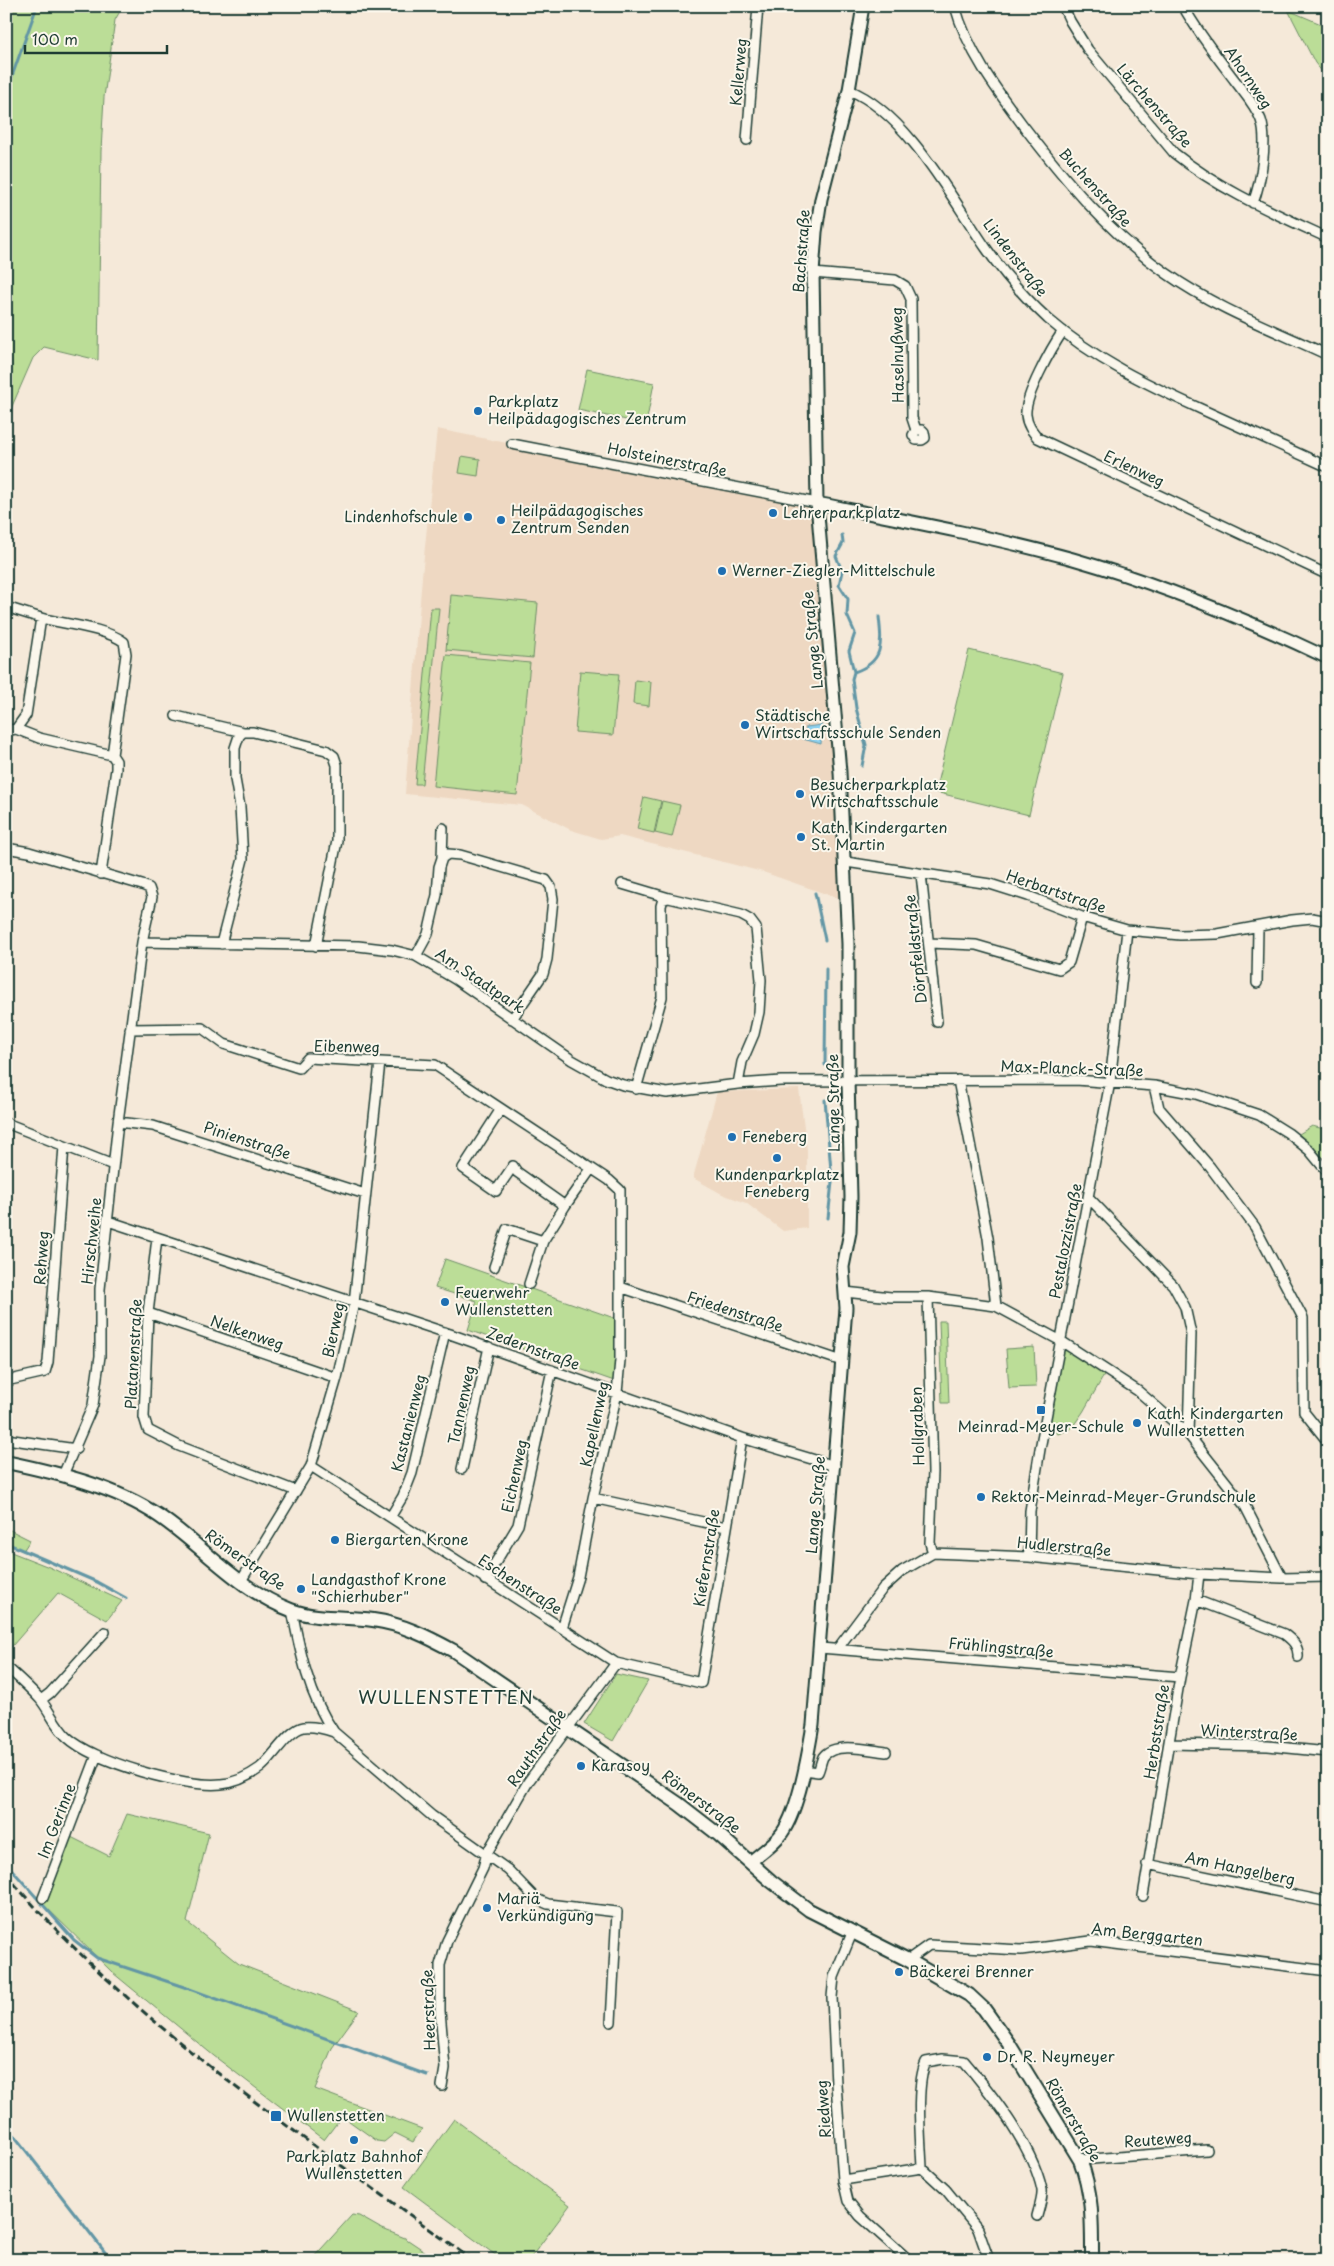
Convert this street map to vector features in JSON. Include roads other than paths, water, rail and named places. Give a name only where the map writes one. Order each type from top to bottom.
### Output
[{"type":"main road","name":"Römerstraße","points":[[6,1462],[63,1475],[138,1504],[160,1517],[241,1581],[271,1601],[292,1610],[324,1618],[372,1620],[396,1624],[419,1632],[454,1651],[690,1812],[771,1881],[809,1910],[908,1960],[969,1995],[984,2009],[1009,2044],[1080,2160],[1087,2177],[1091,2199],[1092,2260]]},
{"type":"street","name":"Kellerweg","points":[[747,140],[758,6]]},
{"type":"street","name":"Bachstraße","points":[[817,504],[813,273],[816,232],[821,199],[849,90],[863,6]]},
{"type":"street","name":"Buchenstraße","points":[[955,6],[959,21],[974,53],[1003,97],[1065,180],[1102,220],[1151,262],[1186,286],[1231,310],[1328,355]]},
{"type":"street","name":"Lärchenstraße","points":[[1063,6],[1070,22],[1088,50],[1174,154],[1208,178],[1253,203],[1328,238]]},
{"type":"street","name":"Ahornweg","points":[[1183,6],[1261,119],[1262,155],[1260,175],[1253,203]]},
{"type":"street","name":"Lindenstraße","points":[[849,90],[873,104],[922,153],[986,248],[1015,286],[1063,331],[1104,361],[1147,384],[1328,467]]},
{"type":"street","name":"Haselnußweg","points":[[813,273],[894,280],[905,286],[911,299],[912,418],[916,430]]},
{"type":"street","name":"Erlenweg","points":[[1063,331],[1055,343],[1026,406],[1028,424],[1038,438],[1328,575]]},
{"type":"street","name":"Holsteinerstraße","points":[[512,444],[817,504]]},
{"type":"street","points":[[817,504],[926,524],[1074,560],[1134,579],[1251,622],[1328,658]]},
{"type":"street","name":"Lange Straße","points":[[750,1862],[772,1845],[786,1827],[804,1770],[814,1715],[846,1308],[843,1267],[850,1232],[846,862],[836,717],[824,604],[817,504]]},
{"type":"street","points":[[6,607],[106,634],[124,642],[126,654],[112,755],[116,761],[116,769],[101,874]]},
{"type":"street","points":[[16,729],[26,715],[41,618]]},
{"type":"street","points":[[176,716],[326,750],[334,756],[336,765],[337,841],[316,946]]},
{"type":"street","points":[[6,734],[10,730],[16,729],[39,738],[112,755]]},
{"type":"street","points":[[220,944],[243,859],[240,807],[235,779],[235,748],[238,736],[243,732]]},
{"type":"street","points":[[416,956],[428,934],[433,917],[442,858],[443,828]]},
{"type":"street","points":[[6,848],[29,852],[101,874],[142,884],[152,891],[148,923],[142,942]]},
{"type":"street","points":[[442,858],[448,854],[460,855],[535,876],[546,880],[551,887],[553,898],[547,959],[542,974],[512,1019]]},
{"type":"street","name":"Herbartstraße","points":[[846,862],[990,884],[1028,896],[1082,917],[1127,930],[1187,935],[1217,934],[1258,928],[1292,920],[1312,918],[1328,921]]},
{"type":"street","name":"Dörpfeldstraße","points":[[921,874],[937,1022]]},
{"type":"street","points":[[622,884],[669,898],[741,915],[750,920],[756,928],[761,980],[759,1012],[754,1034],[742,1062],[738,1084]]},
{"type":"street","points":[[636,1089],[662,997],[660,906],[663,899],[669,898]]},
{"type":"street","points":[[929,943],[976,945],[1059,969],[1069,962],[1082,917]]},
{"type":"street","points":[[1257,983],[1258,928]]},
{"type":"street","name":"Pestalozzistraße","points":[[1029,1557],[1030,1511],[1037,1468],[1110,1082],[1127,930]]},
{"type":"street","name":"Am Stadtpark","points":[[142,942],[358,946],[392,950],[416,956],[455,979],[572,1060],[606,1079],[636,1089],[667,1093],[738,1084],[848,1080]]},
{"type":"street","name":"Hirschweihe","points":[[63,1475],[94,1405],[100,1356],[100,1289],[118,1122],[142,942]]},
{"type":"street","name":"Eibenweg","points":[[130,1029],[202,1028],[224,1044],[299,1068],[308,1058],[435,1065],[609,1180],[620,1190]]},
{"type":"street","name":"Bierweg","points":[[241,1581],[311,1466],[338,1378],[354,1303],[380,1062]]},
{"type":"street","name":"Max-Planck-Straße","points":[[848,1080],[1110,1082],[1154,1086],[1196,1094],[1259,1115],[1288,1133],[1309,1150],[1328,1173]]},
{"type":"street","points":[[958,1080],[988,1238],[996,1306]]},
{"type":"street","points":[[1154,1086],[1159,1108],[1210,1167],[1255,1227],[1303,1318],[1304,1412],[1328,1442]]},
{"type":"street","points":[[501,1109],[463,1168],[496,1191],[513,1166],[517,1172],[565,1206]]},
{"type":"street","name":"Pinienstraße","points":[[118,1122],[154,1126],[365,1194]]},
{"type":"street","points":[[6,1123],[113,1165]]},
{"type":"street","name":"Rehweg","points":[[6,1380],[45,1372],[49,1353],[64,1146]]},
{"type":"street","points":[[529,1284],[543,1241],[591,1169]]},
{"type":"street","name":"Kapellenweg","points":[[562,1628],[578,1577],[593,1498],[617,1393],[620,1190]]},
{"type":"street","points":[[1089,1198],[1173,1285],[1185,1307],[1191,1334],[1188,1434]]},
{"type":"street","name":"Zedernstraße","points":[[108,1222],[445,1332],[742,1438],[835,1466]]},
{"type":"street","points":[[494,1268],[507,1229],[543,1241]]},
{"type":"street","name":"Platanenstraße","points":[[157,1238],[148,1313],[144,1417],[148,1430],[179,1446],[296,1491]]},
{"type":"street","name":"Friedenstraße","points":[[620,1287],[842,1361]]},
{"type":"street","points":[[845,1292],[891,1297],[928,1297],[996,1306],[1061,1341],[1138,1391],[1188,1434],[1245,1506],[1282,1578]]},
{"type":"street","name":"Hollgraben","points":[[928,1297],[933,1472],[930,1543],[933,1553]]},
{"type":"street","name":"Nelkenweg","points":[[148,1313],[338,1378]]},
{"type":"street","name":"Kastanienweg","points":[[391,1516],[404,1496],[412,1473],[445,1332]]},
{"type":"street","name":"Tannenweg","points":[[462,1469],[489,1347]]},
{"type":"street","name":"Eichenweg","points":[[485,1580],[518,1525],[552,1370]]},
{"type":"street","name":"Kiefernstraße","points":[[701,1683],[742,1438]]},
{"type":"street","points":[[6,1440],[76,1449]]},
{"type":"street","name":"Eschenstraße","points":[[311,1466],[616,1663],[701,1683]]},
{"type":"street","points":[[593,1498],[726,1527]]},
{"type":"street","points":[[838,1648],[883,1588],[902,1571],[933,1553]]},
{"type":"street","name":"Hudlerstraße","points":[[933,1553],[1029,1557],[1199,1574],[1282,1578],[1328,1577]]},
{"type":"street","name":"Herbststraße","points":[[1143,1896],[1147,1864],[1180,1677],[1196,1600],[1199,1574]]},
{"type":"street","points":[[1196,1600],[1284,1634],[1293,1641],[1298,1657]]},
{"type":"street","points":[[292,1610],[298,1643],[314,1696],[322,1715],[334,1732],[432,1816],[508,1870],[536,1899],[548,1904],[617,1912],[611,2022]]},
{"type":"street","points":[[40,1700],[50,1692],[105,1632]]},
{"type":"street","name":"Frühlingstraße","points":[[820,1648],[1180,1677]]},
{"type":"street","name":"Rauthstraße","points":[[487,1854],[528,1782],[616,1663]]},
{"type":"street","points":[[10,1670],[40,1700],[66,1736],[97,1755],[142,1772],[171,1780],[219,1785],[242,1778],[260,1768],[290,1736],[302,1727],[334,1732]]},
{"type":"street","name":"Winterstraße","points":[[1169,1744],[1268,1746],[1328,1752]]},
{"type":"street","points":[[804,1770],[818,1772],[823,1757],[833,1749],[855,1748],[886,1752]]},
{"type":"street","name":"Im Gerinne","points":[[42,1898],[97,1755]]},
{"type":"street","name":"Heerstraße","points":[[442,2086],[445,2068],[440,2011],[440,1965],[448,1942],[484,1868],[487,1854]]},
{"type":"street","name":"Am Hangelberg","points":[[1147,1864],[1328,1902]]},
{"type":"street","name":"Riedweg","points":[[852,1933],[834,1977],[832,1997],[843,2180],[848,2201],[860,2216],[909,2260]]},
{"type":"street","name":"Am Berggarten","points":[[908,1960],[929,1945],[1022,1950],[1091,1941],[1328,1970]]},
{"type":"street","points":[[989,2260],[978,2229],[946,2190],[922,2168],[920,2109],[922,2070],[926,2062],[943,2059],[964,2061],[992,2094],[1027,2150],[1042,2191],[1037,2216]]},
{"type":"street","name":"Reuteweg","points":[[1080,2160],[1207,2150]]},
{"type":"street","points":[[843,2180],[922,2168]]},
{"type":"water","points":[[822,725],[821,744],[803,739],[806,727]]},
{"type":"waterway","points":[[6,93],[37,6]]},
{"type":"waterway","points":[[842,535],[843,543],[836,556],[842,571],[839,585],[848,599],[847,615],[855,633],[849,651],[854,672]]},
{"type":"waterway","points":[[862,766],[866,745],[856,708],[852,679],[854,672],[871,663],[879,651],[881,636],[879,617]]},
{"type":"waterway","points":[[815,893],[825,940]]},
{"type":"waterway","points":[[825,1065],[826,969]]},
{"type":"waterway","points":[[825,1100],[832,1182],[828,1218]]},
{"type":"waterway","points":[[6,1543],[97,1582],[126,1598]]},
{"type":"waterway","points":[[6,1863],[74,1940],[97,1958],[184,1987],[427,2075]]},
{"type":"waterway","points":[[6,2125],[111,2260]]},
{"type":"railway","points":[[6,1874],[57,1930],[111,1983],[168,2033],[288,2126],[472,2260]]},
{"type":"place","name":"Parkplatz Heilpädagogisches Zentrum","points":[[478,411]]},
{"type":"place","name":"Lehrerparkplatz","points":[[773,513]]},
{"type":"place","name":"Lindenhofschule","points":[[468,517]]},
{"type":"place","name":"Heilpädagogisches Zentrum Senden","points":[[501,520]]},
{"type":"place","name":"Werner-Ziegler-Mittelschule","points":[[722,571]]},
{"type":"place","name":"Städtische Wirtschaftsschule Senden","points":[[745,725]]},
{"type":"place","name":"Besucherparkplatz Wirtschaftsschule","points":[[800,794]]},
{"type":"place","name":"Kath. Kindergarten St. Martin","points":[[801,837]]},
{"type":"place","name":"Feneberg","points":[[732,1137]]},
{"type":"place","name":"Kundenparkplatz Feneberg","points":[[777,1158]]},
{"type":"place","name":"Feuerwehr Wullenstetten","points":[[445,1302]]},
{"type":"place","name":"Meinrad-Meyer-Schule","points":[[1041,1410]]},
{"type":"place","name":"Kath. Kindergarten Wullenstetten","points":[[1137,1423]]},
{"type":"place","name":"Rektor-Meinrad-Meyer-Grundschule","points":[[981,1497]]},
{"type":"place","name":"Biergarten Krone","points":[[335,1540]]},
{"type":"place","name":"Landgasthof Krone \"Schierhuber\"","points":[[301,1589]]},
{"type":"place","name":"Karasoy","points":[[581,1766]]},
{"type":"place","name":"Mariä Verkündigung","points":[[487,1908]]},
{"type":"place","name":"Bäckerei Brenner","points":[[899,1972]]},
{"type":"place","name":"Dr. R. Neymeyer","points":[[987,2057]]},
{"type":"place","name":"Wullenstetten","points":[[276,2116]]},
{"type":"place","name":"Parkplatz Bahnhof Wullenstetten","points":[[354,2140]]},
{"type":"district","name":"WULLENSTETTEN","points":[[446,1698]]}]
